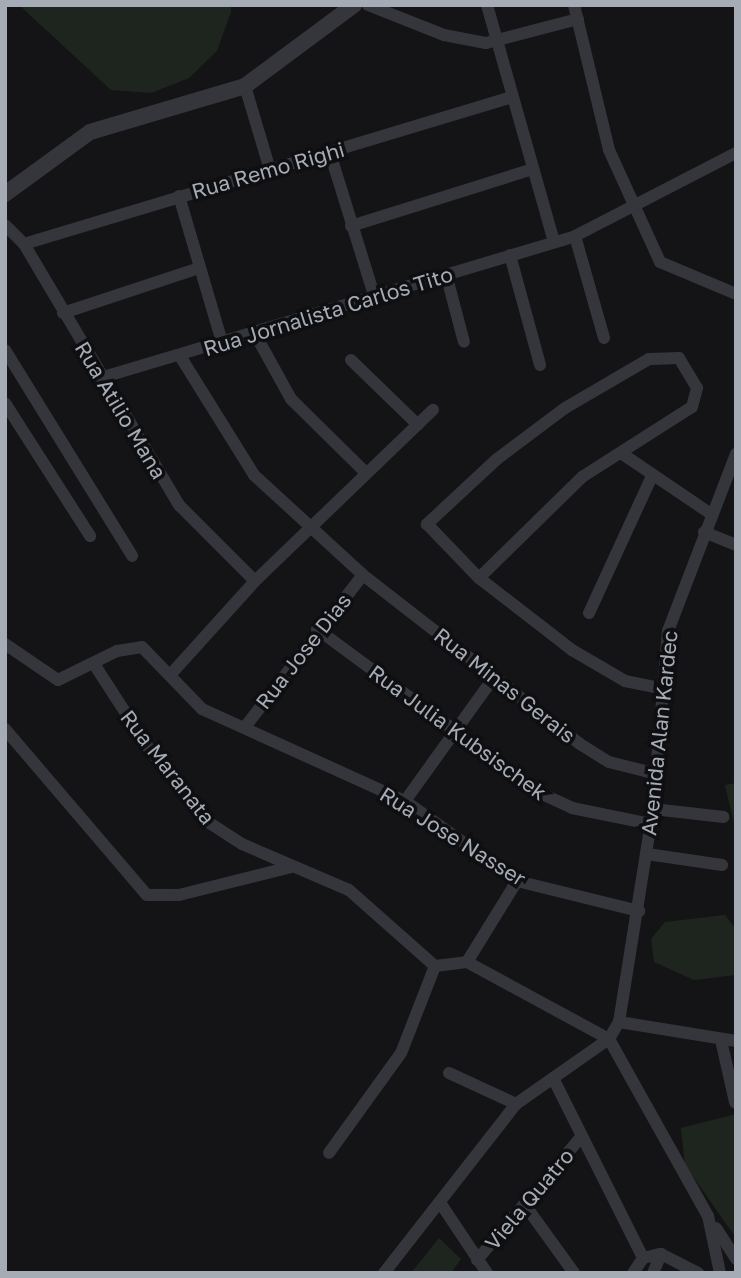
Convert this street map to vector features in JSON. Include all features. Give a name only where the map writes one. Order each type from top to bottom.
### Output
[{"type":"street","points":[[5,194],[90,132],[245,86],[354,5]]},
{"type":"street","points":[[368,5],[444,35],[498,43],[578,19]]},
{"type":"street","points":[[487,5],[554,241]]},
{"type":"street","points":[[574,5],[609,150],[632,205],[663,265],[736,294]]},
{"type":"street","points":[[245,86],[270,170]]},
{"type":"street","name":"Rua Remo Righi","points":[[24,244],[512,97]]},
{"type":"street","points":[[330,153],[374,295]]},
{"type":"street","name":"Rua Jornalista Carlos Tito","points":[[100,378],[575,236],[736,153]]},
{"type":"street","points":[[351,226],[533,169]]},
{"type":"street","points":[[179,196],[222,342]]},
{"type":"street","name":"Rua Atilio Mana","points":[[5,225],[24,244],[100,378],[179,505],[255,581]]},
{"type":"street","points":[[575,236],[604,338]]},
{"type":"street","points":[[510,255],[540,365]]},
{"type":"street","points":[[63,313],[199,268]]},
{"type":"street","points":[[446,274],[464,342]]},
{"type":"street","points":[[254,332],[291,399],[365,472]]},
{"type":"street","points":[[5,350],[132,556]]},
{"type":"street","name":"Rua Minas Gerais","points":[[180,356],[254,475],[363,575],[494,677],[609,761],[657,774]]},
{"type":"street","points":[[479,578],[582,477],[692,407],[697,388],[679,358],[649,359],[539,425],[434,512],[426,524],[437,540],[479,578],[611,674],[665,689]]},
{"type":"street","points":[[351,360],[418,425]]},
{"type":"street","points":[[5,403],[90,536]]},
{"type":"street","points":[[171,674],[255,581],[365,472],[433,410]]},
{"type":"street","points":[[621,453],[651,478],[711,514]]},
{"type":"street","name":"Avenida Alan Kardec","points":[[609,1039],[618,1022],[639,911],[657,774],[672,614],[711,514],[731,477],[736,454]]},
{"type":"street","points":[[589,613],[651,478]]},
{"type":"street","points":[[704,532],[736,545]]},
{"type":"street","name":"Rua Jose Dias","points":[[245,727],[317,629],[363,575]]},
{"type":"street","name":"Rua Julia Kubsischek","points":[[317,629],[452,731],[554,801],[650,824]]},
{"type":"street","points":[[5,644],[58,680],[94,664]]},
{"type":"street","name":"Rua Jose Nasser","points":[[94,664],[136,645],[171,674],[202,709],[405,801],[517,881],[639,911]]},
{"type":"street","name":"Rua Maranata","points":[[94,664],[147,747],[208,821],[291,867],[349,890],[399,939],[435,967]]},
{"type":"street","points":[[405,801],[452,731],[494,677]]},
{"type":"street","points":[[5,729],[148,895],[179,895],[291,867]]},
{"type":"street","points":[[653,809],[724,817]]},
{"type":"street","points":[[647,854],[722,864]]},
{"type":"street","points":[[329,1153],[401,1053],[435,967],[451,969],[467,962],[517,881]]},
{"type":"street","points":[[467,962],[609,1039],[708,1216],[736,1259]]},
{"type":"street","points":[[618,1022],[736,1041]]},
{"type":"street","points":[[384,1273],[441,1204],[516,1104],[609,1039]]},
{"type":"street","points":[[721,1040],[735,1102]]},
{"type":"street","points":[[449,1073],[516,1104]]},
{"type":"street","points":[[552,1078],[643,1258]]},
{"type":"street","name":"Viela Quatro","points":[[477,1260],[580,1138]]},
{"type":"street","points":[[441,1204],[487,1273]]},
{"type":"street","points":[[525,1205],[574,1273]]},
{"type":"street","points":[[708,1216],[720,1273]]},
{"type":"street","points":[[653,1273],[661,1254]]},
{"type":"street","points":[[633,1273],[643,1258],[661,1254],[698,1273]]},
{"type":"shaded area","points":[[19,5],[231,5],[231,12],[217,51],[189,78],[151,93],[111,90]]},
{"type":"shaded area","points":[[736,783],[736,832],[725,785]]},
{"type":"shaded area","points":[[725,915],[736,929],[736,975],[694,980],[654,962],[651,939],[665,922]]},
{"type":"shaded area","points":[[736,1114],[736,1238],[685,1165],[681,1128]]},
{"type":"shaded area","points":[[439,1238],[461,1259],[451,1273],[411,1273]]}]
